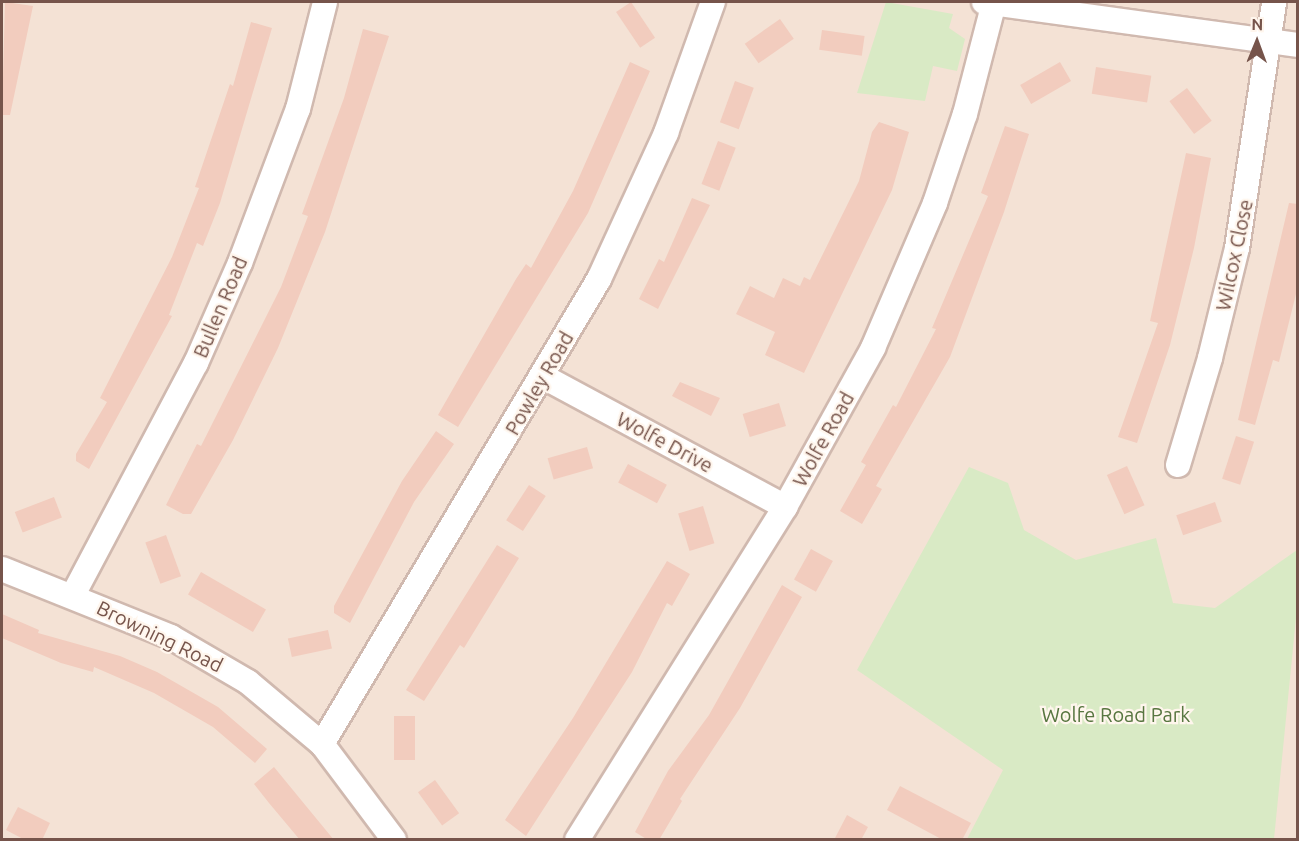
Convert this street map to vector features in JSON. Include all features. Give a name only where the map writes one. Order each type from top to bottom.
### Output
[{"type":"street","name":"Bullen Road","points":[[73,595],[196,363],[240,263],[298,109],[325,2]]},
{"type":"street","name":"Powley Road","points":[[322,744],[544,377],[639,197],[713,2]]},
{"type":"street","points":[[989,2],[1298,45]]},
{"type":"street","name":"Wolfe Road","points":[[577,840],[785,507],[868,358],[904,280],[965,114],[989,2]]},
{"type":"street","name":"Wilcox Close","points":[[1178,465],[1210,358],[1237,248],[1274,2]]},
{"type":"street","name":"Wolfe Drive","points":[[544,377],[785,507]]},
{"type":"street","name":"Browning Road","points":[[2,569],[73,595],[212,658],[322,744],[394,840]]},
{"type":"shaded area","points":[[2,2],[1297,2],[1297,839],[2,839]]},
{"type":"green space","points":[[886,2],[953,14],[949,28],[965,39],[957,71],[933,66],[925,101],[857,93]]},
{"type":"green space","name":"Wolfe Road Park","points":[[969,467],[1008,483],[1024,530],[1076,560],[1156,538],[1173,603],[1215,608],[1297,550],[1297,608],[1274,839],[967,839],[1003,770],[857,670]]},
{"type":"building","points":[[5,2],[33,6],[10,115],[2,115]]},
{"type":"building","points":[[631,2],[655,38],[640,48],[616,12]]},
{"type":"building","points":[[780,19],[794,39],[759,63],[745,44]]},
{"type":"building","points":[[251,22],[272,28],[220,203],[203,246],[197,243],[169,315],[172,316],[89,469],[76,461],[76,454],[107,402],[100,398],[172,257],[199,188],[195,187],[230,84],[233,86]]},
{"type":"building","points":[[363,29],[389,36],[325,232],[278,348],[233,440],[191,514],[183,514],[166,505],[197,444],[201,446],[281,287],[308,216],[302,214],[344,98]]},
{"type":"building","points":[[822,30],[865,36],[862,56],[819,50]]},
{"type":"building","points":[[630,62],[650,71],[588,213],[458,427],[438,415],[516,279],[526,264],[531,268],[573,191]]},
{"type":"building","points":[[1060,62],[1071,81],[1031,104],[1020,85]]},
{"type":"building","points":[[1096,67],[1151,76],[1147,102],[1092,94]]},
{"type":"building","points":[[735,81],[754,88],[739,129],[720,122]]},
{"type":"building","points":[[1187,88],[1212,121],[1194,134],[1169,101]]},
{"type":"building","points":[[879,122],[909,132],[892,190],[804,373],[765,355],[775,332],[736,314],[750,286],[774,298],[783,278],[800,286],[804,277],[810,280],[859,181],[872,132]]},
{"type":"building","points":[[1005,126],[1029,134],[1004,212],[950,357],[876,486],[882,489],[862,524],[840,511],[866,465],[861,462],[893,405],[896,407],[936,329],[932,328],[988,196],[981,193]]},
{"type":"building","points":[[718,141],[736,148],[719,191],[702,184]]},
{"type":"building","points":[[1186,153],[1211,158],[1194,248],[1170,345],[1137,443],[1118,437],[1158,323],[1150,321]]},
{"type":"building","points":[[692,198],[710,205],[658,309],[639,299],[659,259],[664,262]]},
{"type":"building","points":[[1289,203],[1298,204],[1298,286],[1279,362],[1273,360],[1255,425],[1238,420]]},
{"type":"building","points":[[680,382],[720,398],[711,416],[672,396]]},
{"type":"building","points":[[779,403],[786,426],[750,437],[743,414]]},
{"type":"building","points":[[436,431],[454,444],[414,502],[350,623],[334,613],[334,606],[402,481]]},
{"type":"building","points":[[1236,436],[1254,442],[1240,485],[1222,479]]},
{"type":"building","points":[[587,447],[593,468],[554,479],[548,458]]},
{"type":"building","points":[[628,464],[667,485],[657,503],[618,483]]},
{"type":"building","points":[[1127,466],[1144,505],[1124,514],[1107,475]]},
{"type":"building","points":[[529,485],[546,496],[523,531],[506,520]]},
{"type":"building","points":[[54,497],[62,518],[23,533],[15,512]]},
{"type":"building","points":[[1215,502],[1222,522],[1183,535],[1176,515]]},
{"type":"building","points":[[703,506],[714,543],[690,551],[678,514]]},
{"type":"building","points":[[166,535],[181,576],[160,584],[145,543]]},
{"type":"building","points":[[497,545],[519,558],[464,648],[460,645],[424,701],[406,690]]},
{"type":"building","points":[[811,549],[833,561],[816,592],[794,580]]},
{"type":"building","points":[[667,561],[690,574],[672,606],[667,603],[632,672],[526,836],[505,820],[573,718]]},
{"type":"building","points":[[201,572],[266,610],[253,632],[188,595]]},
{"type":"building","points":[[782,585],[802,597],[740,708],[680,799],[682,801],[659,840],[648,840],[635,832],[668,771],[709,715]]},
{"type":"building","points":[[2,614],[39,630],[38,633],[120,656],[157,672],[218,707],[267,749],[255,763],[213,727],[154,693],[94,667],[93,672],[61,663],[2,638]]},
{"type":"building","points":[[328,630],[332,649],[292,657],[288,639]]},
{"type":"building","points":[[394,716],[415,716],[415,760],[394,760]]},
{"type":"building","points":[[274,767],[334,840],[300,840],[269,803],[254,784]]},
{"type":"building","points":[[435,780],[459,813],[442,826],[418,792]]},
{"type":"building","points":[[900,786],[971,823],[962,840],[943,840],[887,810]]},
{"type":"building","points":[[18,807],[50,823],[42,840],[25,840],[6,830]]},
{"type":"building","points":[[847,815],[868,827],[861,840],[834,840]]}]
